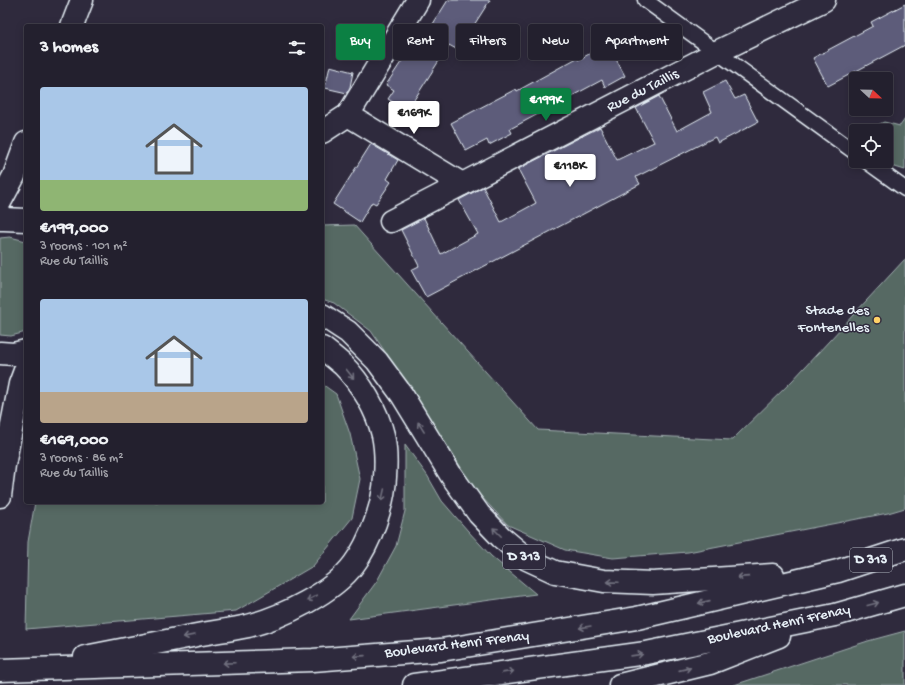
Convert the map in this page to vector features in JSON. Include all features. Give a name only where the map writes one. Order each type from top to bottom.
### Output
[{"type":"main road","points":[[73,24],[82,0]]},
{"type":"main road","points":[[324,131],[348,115],[418,0]]},
{"type":"main road","name":"Rue du Taillis","points":[[391,221],[717,52],[824,0]]},
{"type":"main road","points":[[348,115],[462,184]]},
{"type":"main road","points":[[0,202],[14,176],[24,148]]},
{"type":"main road","points":[[0,220],[24,220]]},
{"type":"main road","name":"D 313","points":[[324,316],[348,332],[377,361],[402,395],[450,475],[479,514],[501,537],[527,558],[555,572],[611,582],[653,583],[838,571]]},
{"type":"main road","name":"D 313","points":[[10,670],[248,626],[282,613],[315,597],[336,582],[354,564],[367,542],[377,517],[384,491],[386,464],[383,436],[374,412],[362,388],[344,366],[324,350]]},
{"type":"main road","points":[[0,353],[14,354],[24,352]]},
{"type":"main road","points":[[0,496],[4,465],[20,384],[24,373]]},
{"type":"main road","name":"Boulevard Henri Frenay","points":[[10,670],[313,660],[441,650],[637,618],[838,571],[905,550]]},
{"type":"main road","name":"Boulevard Henri Frenay","points":[[414,685],[646,653],[835,615],[905,596]]},
{"type":"main road","points":[[620,685],[710,664],[835,615]]},
{"type":"lane","points":[[645,0],[849,149]]},
{"type":"lane","points":[[876,168],[905,189]]},
{"type":"green space","points":[[905,119],[905,170],[893,167],[893,124],[900,126]]},
{"type":"green space","points":[[884,122],[892,124],[880,124]]},
{"type":"green space","points":[[354,225],[538,430],[732,440],[792,381],[905,259],[905,508],[888,513],[688,552],[613,558],[565,550],[508,525],[476,491],[421,405],[371,331],[334,303],[324,300],[324,226]]},
{"type":"green space","points":[[10,237],[24,240],[24,333],[11,336],[0,335],[0,238]]},
{"type":"green space","points":[[324,385],[336,394],[350,434],[360,479],[352,518],[313,566],[236,611],[26,629],[28,542],[35,504],[324,504]]},
{"type":"green space","points":[[405,445],[427,475],[442,501],[468,531],[491,556],[536,594],[349,619],[377,581],[396,546],[405,511]]},
{"type":"green space","points":[[905,631],[905,685],[734,685],[868,641]]},
{"type":"building","points":[[448,0],[490,0],[475,24],[456,24],[456,49],[449,45],[448,47],[448,24],[433,24]]},
{"type":"building","points":[[905,4],[905,45],[854,72],[849,72],[849,75],[828,86],[813,58],[873,26],[871,22]]},
{"type":"building","points":[[591,53],[591,60],[616,60],[625,76],[605,87],[602,80],[510,129],[512,133],[489,145],[487,140],[466,151],[451,123],[516,89],[517,91],[573,60],[583,60],[583,57]]},
{"type":"building","points":[[402,60],[439,60],[407,111],[388,99],[394,90],[386,85]]},
{"type":"building","points":[[330,66],[353,72],[350,87],[347,93],[325,88]]},
{"type":"building","points":[[725,81],[735,99],[744,95],[758,122],[718,143],[715,137],[636,177],[640,184],[426,297],[411,270],[419,266],[401,230],[424,218],[441,254],[478,234],[459,200],[483,187],[501,222],[536,203],[518,169],[600,127],[617,160],[654,142],[636,108],[659,96],[677,131],[712,112],[703,92]]},
{"type":"building","points":[[371,144],[398,160],[387,179],[391,182],[376,204],[372,202],[360,222],[333,204]]},
{"type":"place","name":"Stade des Fontenelles","points":[[877,320]]}]
